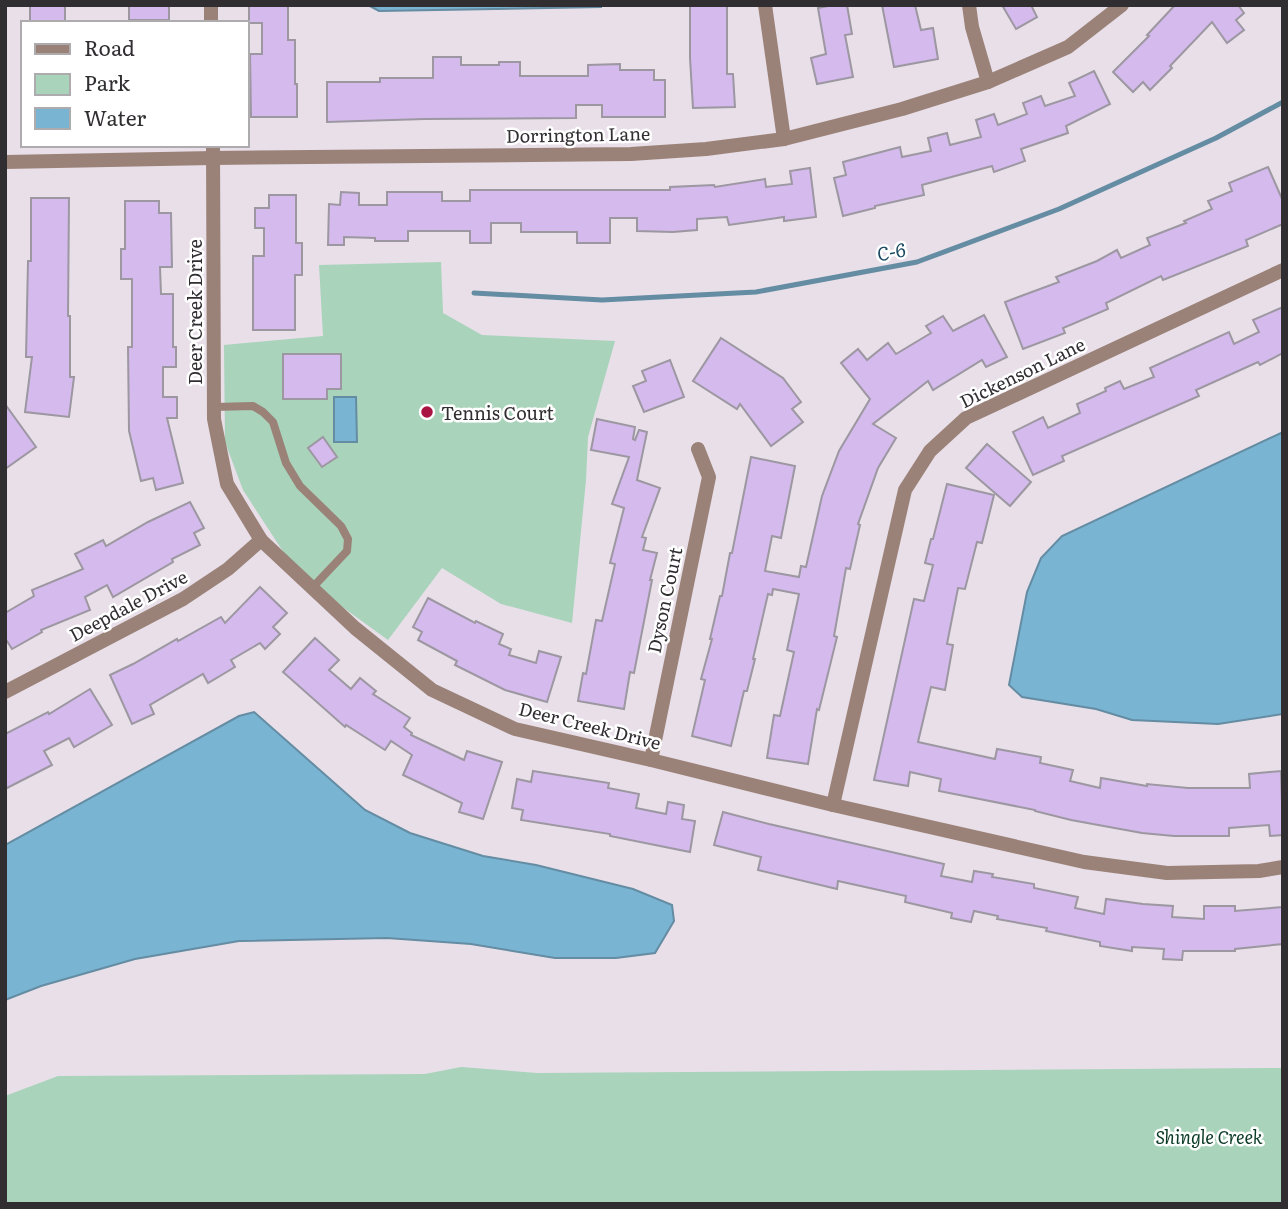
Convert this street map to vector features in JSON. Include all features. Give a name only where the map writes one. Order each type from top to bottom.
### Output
[{"type":"street","points":[[765,5],[784,139]]},
{"type":"street","points":[[969,5],[972,26],[988,82]]},
{"type":"street","name":"Dorrington Lane","points":[[5,162],[213,152],[631,154],[706,149],[784,139],[902,109],[988,82],[1068,47],[1122,5]]},
{"type":"street","name":"Deer Creek Drive","points":[[213,152],[214,419],[227,484],[261,540],[355,628],[432,690],[515,729],[1084,862],[1167,873],[1259,871],[1283,867]]},
{"type":"street","name":"Dickenson Lane","points":[[833,805],[905,490],[930,451],[966,418],[1283,270]]},
{"type":"street","name":"Dyson Court","points":[[650,760],[709,477],[698,449]]},
{"type":"street","name":"Deepdale Drive","points":[[5,692],[184,599],[228,569],[261,540]]},
{"type":"lane","points":[[214,407],[253,406],[263,412],[273,422],[286,463],[300,486],[341,526],[348,538],[347,551],[312,588]]},
{"type":"green space","points":[[441,262],[443,313],[482,335],[615,341],[588,437],[572,623],[501,604],[442,568],[388,640],[341,606],[284,553],[243,490],[225,442],[224,345],[323,336],[319,265]]},
{"type":"green space","name":"Shingle Creek","points":[[461,1067],[537,1073],[1283,1068],[1283,1204],[5,1204],[5,1096],[58,1076],[425,1074]]},
{"type":"water","points":[[368,5],[601,5],[601,7],[379,11]]},
{"type":"water","points":[[334,397],[356,397],[357,442],[334,442]]},
{"type":"water","points":[[1283,432],[1283,714],[1218,724],[1132,720],[1096,709],[1022,697],[1009,685],[1027,592],[1041,558],[1062,536]]},
{"type":"water","points":[[254,712],[365,810],[410,833],[483,856],[536,865],[633,889],[672,905],[674,921],[655,953],[616,958],[555,958],[471,944],[387,938],[239,941],[135,959],[41,986],[5,1000],[5,845],[239,716]]},
{"type":"building","points":[[30,5],[65,5],[65,21],[30,21]]},
{"type":"building","points":[[129,5],[169,5],[169,20],[129,20]]},
{"type":"building","points":[[249,5],[288,5],[288,40],[295,40],[297,117],[251,117],[250,54],[262,54],[262,23],[249,23]]},
{"type":"building","points":[[690,5],[727,5],[727,74],[733,74],[735,107],[693,108]]},
{"type":"building","points":[[847,5],[852,34],[845,35],[853,77],[817,84],[811,58],[826,54],[818,8]]},
{"type":"building","points":[[882,5],[915,5],[921,30],[933,28],[938,59],[894,67]]},
{"type":"building","points":[[1002,5],[1031,5],[1037,17],[1016,29]]},
{"type":"building","points":[[1175,5],[1238,5],[1244,13],[1236,20],[1244,30],[1227,43],[1212,22],[1150,90],[1143,82],[1133,92],[1113,72]]},
{"type":"building","points":[[433,57],[461,57],[461,65],[520,62],[520,76],[588,76],[588,65],[620,64],[620,70],[654,70],[654,80],[665,80],[665,117],[602,117],[602,105],[576,105],[576,118],[327,122],[327,82],[433,78]]},
{"type":"building","points":[[1094,71],[1110,104],[1066,126],[1068,133],[1021,149],[1025,161],[994,172],[992,166],[922,185],[924,195],[843,216],[834,178],[846,175],[843,162],[900,147],[902,157],[931,151],[928,138],[947,133],[950,145],[981,137],[976,120],[994,114],[998,125],[1027,114],[1023,103],[1041,96],[1045,106],[1075,96],[1069,83]]},
{"type":"building","points":[[1268,167],[1283,201],[1283,224],[1246,240],[1248,246],[1163,280],[1161,276],[1106,303],[1108,309],[1063,328],[1065,333],[1023,349],[1005,302],[1059,282],[1056,277],[1117,250],[1121,258],[1150,245],[1147,238],[1186,223],[1184,221],[1212,209],[1208,201],[1232,191],[1229,183]]},
{"type":"building","points":[[810,168],[816,217],[784,221],[784,217],[729,225],[727,217],[697,219],[697,230],[673,232],[637,231],[637,218],[610,218],[610,243],[577,243],[577,232],[521,232],[521,223],[491,223],[491,243],[470,243],[470,231],[408,231],[408,241],[344,237],[344,245],[328,245],[329,204],[340,205],[341,192],[359,193],[359,205],[387,205],[387,192],[442,192],[442,201],[470,201],[470,190],[670,190],[670,187],[715,187],[765,179],[766,187],[792,184],[790,171]]},
{"type":"building","points":[[269,195],[296,195],[296,243],[302,243],[302,275],[295,275],[295,330],[253,330],[253,256],[264,256],[264,228],[255,228],[255,208],[269,208]]},
{"type":"building","points":[[31,198],[69,198],[68,316],[70,377],[74,377],[69,417],[25,412],[32,357],[26,357]]},
{"type":"building","points":[[125,201],[159,201],[159,213],[171,213],[172,267],[160,267],[161,294],[173,294],[173,347],[176,347],[176,367],[163,367],[163,397],[177,397],[177,418],[167,418],[183,483],[156,490],[153,478],[141,481],[129,431],[128,347],[132,347],[132,279],[121,279],[121,249],[125,249]]},
{"type":"building","points":[[1283,307],[1283,353],[1196,390],[1199,396],[1062,456],[1064,461],[1033,475],[1013,432],[1043,417],[1048,428],[1080,413],[1077,404],[1106,391],[1105,388],[1120,381],[1124,389],[1154,377],[1150,368],[1229,332],[1234,344],[1259,332],[1253,320]]},
{"type":"building","points":[[984,315],[1007,357],[986,367],[982,360],[933,390],[928,381],[873,424],[896,438],[878,468],[858,524],[860,525],[850,569],[846,568],[834,636],[837,637],[819,710],[817,709],[808,764],[767,758],[774,715],[780,716],[794,652],[787,650],[799,594],[773,589],[772,595],[768,594],[755,659],[731,746],[692,736],[705,680],[701,679],[732,553],[751,457],[795,466],[781,538],[772,536],[765,571],[799,577],[801,566],[806,567],[822,496],[839,451],[870,399],[841,363],[858,349],[867,360],[888,343],[896,354],[931,333],[926,326],[943,316],[953,331]]},
{"type":"building","points":[[721,338],[783,378],[801,402],[792,409],[803,422],[771,446],[740,404],[737,409],[693,381]]},
{"type":"building","points":[[283,354],[341,354],[341,389],[327,389],[327,399],[283,399]]},
{"type":"building","points":[[670,360],[684,397],[644,412],[633,386],[646,381],[642,371]]},
{"type":"building","points":[[5,404],[36,447],[5,469]]},
{"type":"building","points":[[597,419],[635,427],[635,440],[639,430],[647,432],[637,480],[660,488],[642,537],[646,538],[643,550],[657,553],[634,673],[630,672],[624,709],[578,701],[596,620],[602,621],[615,564],[610,563],[624,508],[612,504],[629,457],[591,450]]},
{"type":"building","points":[[323,437],[337,457],[322,467],[308,448]]},
{"type":"building","points":[[987,444],[1031,482],[1010,506],[966,468]]},
{"type":"building","points":[[947,484],[994,495],[982,543],[977,542],[965,589],[958,588],[947,644],[953,645],[945,690],[931,687],[918,742],[995,759],[997,749],[1041,757],[1040,763],[1073,770],[1070,781],[1100,788],[1101,778],[1147,786],[1250,788],[1249,774],[1281,771],[1283,835],[1270,836],[1269,825],[1229,828],[1229,836],[1142,833],[939,791],[941,779],[910,772],[908,786],[874,780],[914,599],[924,601],[933,565],[925,563]]},
{"type":"building","points":[[190,502],[204,528],[194,533],[200,545],[172,559],[173,562],[113,597],[107,585],[85,597],[90,610],[41,630],[42,632],[12,649],[5,638],[5,613],[34,596],[32,590],[83,569],[75,554],[103,540],[106,546]]},
{"type":"building","points":[[260,587],[287,613],[273,627],[280,634],[265,649],[260,643],[231,660],[235,667],[208,683],[203,674],[150,705],[154,714],[132,724],[110,675],[221,617],[225,623]]},
{"type":"building","points":[[428,598],[475,623],[476,621],[503,634],[499,644],[511,649],[509,655],[536,663],[539,651],[561,657],[547,702],[505,690],[455,665],[457,661],[418,640],[422,632],[413,627]]},
{"type":"building","points":[[315,638],[339,660],[329,670],[351,689],[360,678],[376,691],[373,694],[410,718],[404,727],[411,735],[464,760],[467,751],[502,762],[483,819],[459,812],[462,803],[403,775],[412,755],[391,741],[385,750],[346,725],[345,727],[283,672]]},
{"type":"building","points":[[90,689],[112,725],[74,747],[69,738],[44,751],[52,765],[5,789],[5,734],[48,712],[49,714]]},
{"type":"building","points":[[533,771],[609,783],[608,788],[639,794],[636,808],[666,814],[668,802],[684,805],[682,819],[695,821],[690,852],[610,834],[521,820],[523,810],[512,808],[517,779],[531,782]]},
{"type":"building","points":[[723,812],[944,864],[941,876],[972,882],[974,871],[1034,884],[1034,888],[1078,897],[1075,908],[1104,914],[1106,899],[1173,906],[1172,917],[1204,919],[1204,906],[1235,906],[1235,911],[1283,907],[1283,944],[1235,951],[1183,951],[1182,960],[1163,959],[1164,949],[1132,947],[1132,951],[1100,946],[1100,942],[1046,931],[1047,928],[997,919],[998,916],[974,911],[971,922],[951,918],[952,913],[905,902],[906,896],[838,881],[837,889],[758,870],[761,857],[714,845]]},
{"type":"waterway","name":"C-6","points":[[474,293],[602,300],[756,292],[917,262],[1059,209],[1216,138],[1283,102]]},
{"type":"place","name":"Tennis Court","points":[[427,412]]}]
